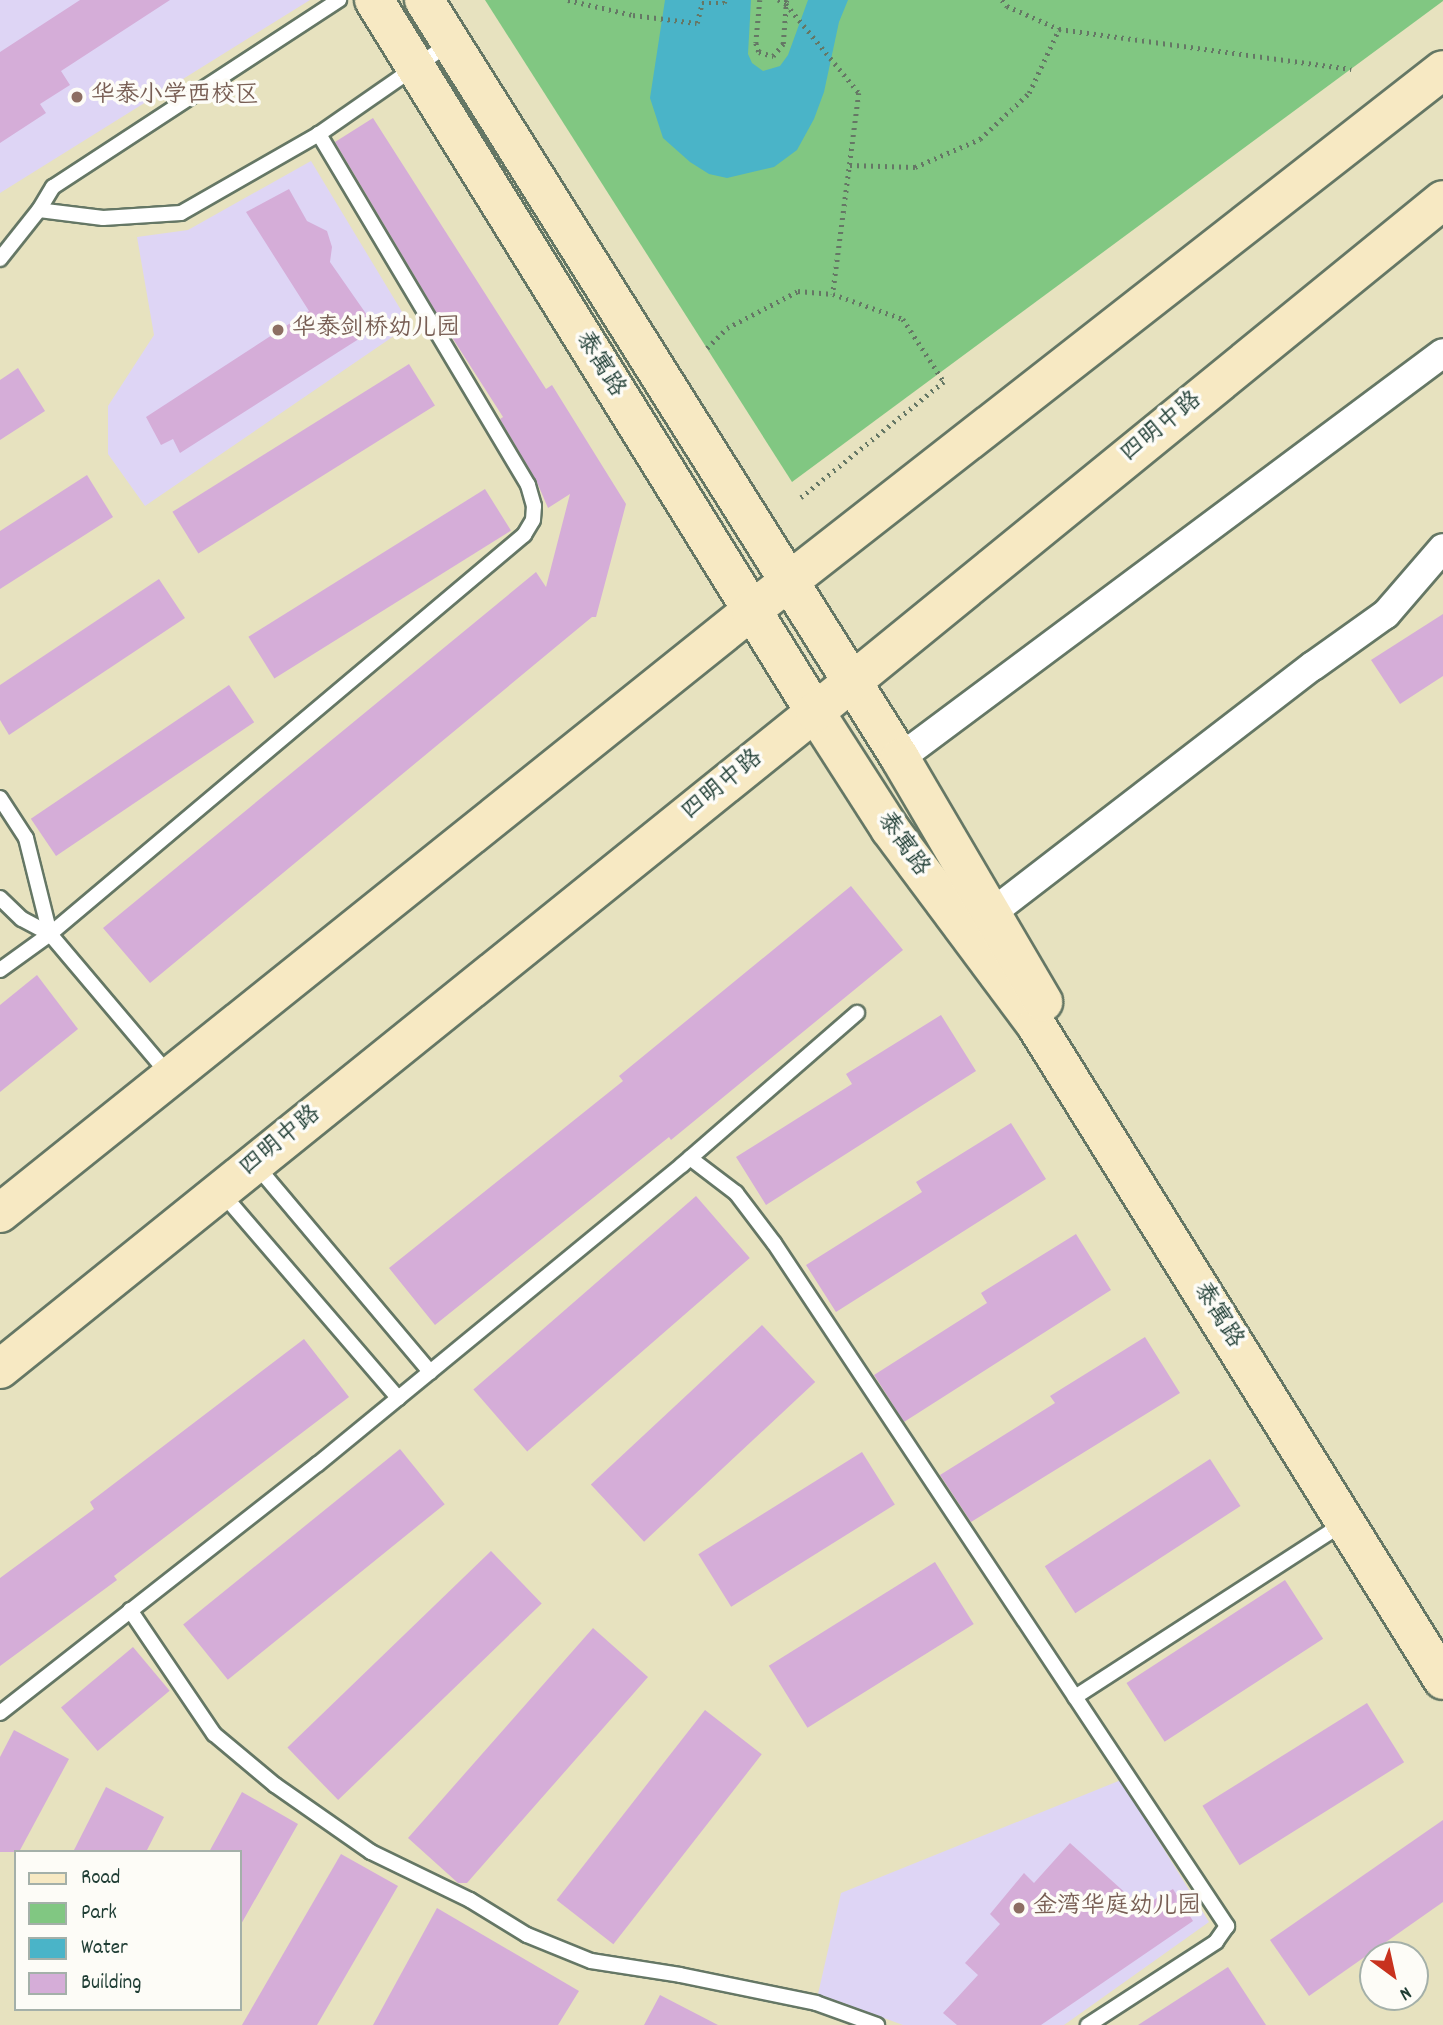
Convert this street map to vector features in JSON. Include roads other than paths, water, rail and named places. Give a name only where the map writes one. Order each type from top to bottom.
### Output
[{"type":"main road","name":"泰寓路","points":[[374,0],[815,712],[890,829],[1037,1025],[1443,1680]]},
{"type":"main road","name":"泰寓路","points":[[424,0],[900,758],[1050,1013],[1443,1642]]},
{"type":"main road","points":[[0,1213],[751,611],[1443,70]]},
{"type":"main road","name":"四明中路","points":[[0,1369],[815,712],[1443,200]]},
{"type":"street","points":[[900,758],[1443,353]]},
{"type":"street","points":[[993,912],[1313,666],[1385,614],[1443,548]]},
{"type":"lane","points":[[0,259],[39,210],[53,187],[338,0]]},
{"type":"lane","points":[[39,210],[103,218],[181,213],[319,134],[450,43]]},
{"type":"lane","points":[[0,970],[50,934],[524,535],[533,520],[534,506],[528,485],[319,134]]},
{"type":"lane","points":[[0,798],[26,838],[50,934]]},
{"type":"lane","points":[[0,898],[22,919],[50,934],[170,1077]]},
{"type":"lane","points":[[0,1713],[430,1372],[690,1158],[857,1013]]},
{"type":"lane","points":[[690,1158],[736,1193],[774,1243],[1227,1926],[1216,1942],[1088,2025]]},
{"type":"lane","points":[[255,1164],[430,1372]]},
{"type":"lane","points":[[220,1192],[398,1398]]},
{"type":"lane","points":[[1075,1697],[1345,1522]]},
{"type":"lane","points":[[130,1610],[214,1734],[275,1785],[371,1852],[470,1900],[527,1935],[591,1961],[681,1975],[816,2003],[877,2025]]},
{"type":"water","points":[[665,0],[751,0],[748,54],[752,63],[763,71],[780,66],[788,55],[808,0],[848,0],[839,22],[824,92],[814,119],[797,150],[774,167],[727,178],[709,174],[690,162],[663,138],[650,98]]},
{"type":"place","name":"华泰小学西校区","points":[[77,97]]},
{"type":"place","name":"华泰剑桥幼儿园","points":[[278,330]]},
{"type":"place","name":"金湾华庭幼儿园","points":[[1019,1908]]}]
